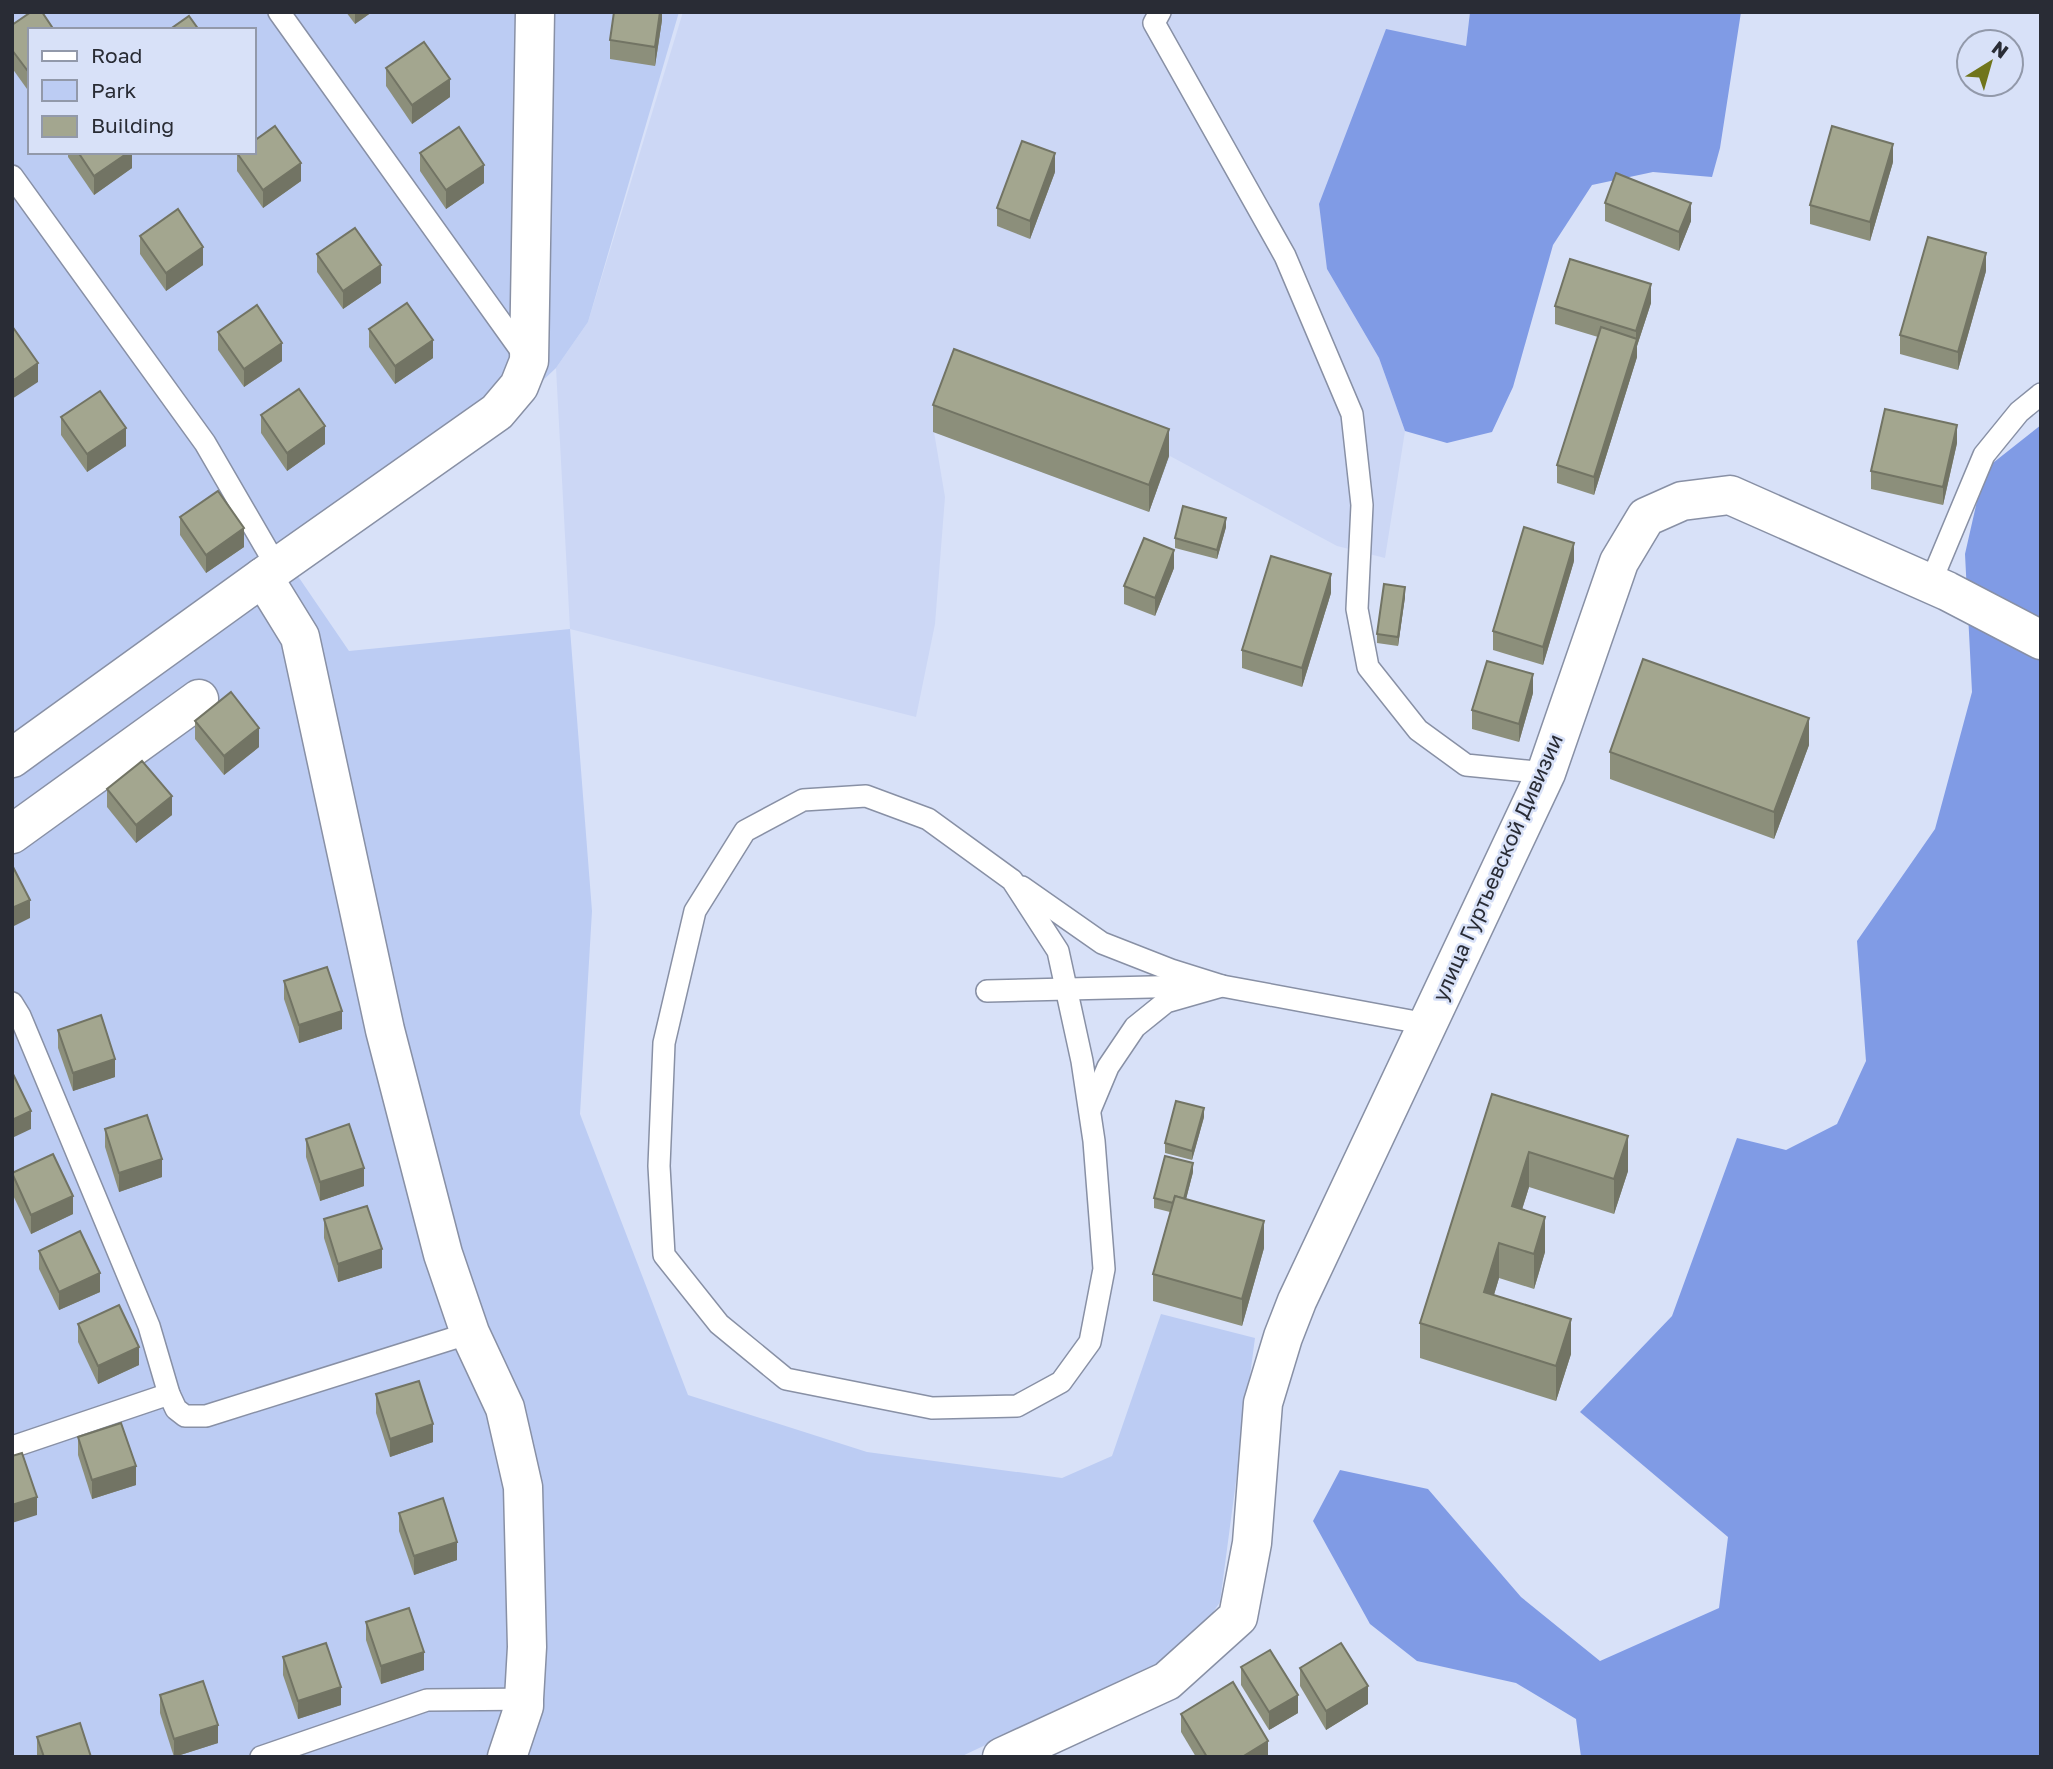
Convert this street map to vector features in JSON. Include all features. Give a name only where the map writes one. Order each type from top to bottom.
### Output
[{"type":"street","points":[[12,758],[497,412],[519,386],[529,361],[535,12]]},
{"type":"street","name":"улица Гуртьевской Дивизии","points":[[1002,1757],[1167,1681],[1238,1617],[1252,1544],[1263,1403],[1283,1336],[1297,1301],[1546,773],[1619,562],[1646,517],[1682,501],[1730,495],[1930,584],[2041,640]]},
{"type":"street","points":[[270,572],[300,638],[386,1030],[443,1254],[470,1334],[505,1408],[523,1487],[527,1647],[524,1706],[507,1757]]},
{"type":"street","points":[[12,834],[199,699]]},
{"type":"lane","points":[[279,12],[529,361]]},
{"type":"lane","points":[[1160,12],[1154,23],[1285,256],[1352,414],[1362,505],[1357,608],[1368,667],[1418,730],[1466,765],[1546,773]]},
{"type":"lane","points":[[12,176],[205,443],[270,572]]},
{"type":"lane","points":[[1930,584],[1984,455],[2020,412],[2041,394]]},
{"type":"lane","points":[[1012,880],[1058,951],[1082,1061],[1094,1141],[1104,1269],[1090,1342],[1061,1382],[1017,1406],[932,1408],[786,1379],[719,1324],[664,1255],[659,1166],[664,1043],[695,911],[745,831],[803,800],[866,796],[928,819],[1102,943],[1171,970],[1222,986],[1427,1024]]},
{"type":"lane","points":[[987,991],[1222,986]]},
{"type":"lane","points":[[1090,1110],[1108,1067],[1135,1027],[1166,1002],[1222,986]]},
{"type":"lane","points":[[12,1003],[20,1016],[149,1326],[169,1394],[176,1409],[185,1416],[206,1416],[470,1334]]},
{"type":"lane","points":[[12,1447],[169,1394]]},
{"type":"lane","points":[[261,1757],[427,1700],[524,1699]]},
{"type":"shaded area","points":[[683,12],[1470,12],[1466,46],[1327,269],[1379,358],[1405,431],[1385,558],[1337,546],[1170,456],[1149,512],[934,432],[945,497],[935,624],[916,717],[570,629],[556,368],[588,322]]},
{"type":"shaded area","points":[[1470,12],[1741,12],[1720,148],[1712,177],[1653,172],[1592,185],[1553,245],[1513,387],[1492,432],[1447,443],[1405,431],[1379,358],[1327,269],[1319,204],[1386,29],[1466,46]]},
{"type":"shaded area","points":[[2041,425],[2041,1757],[1581,1757],[1576,1719],[1516,1683],[1417,1661],[1370,1624],[1313,1521],[1340,1470],[1428,1489],[1521,1597],[1600,1661],[1719,1608],[1728,1537],[1580,1412],[1672,1316],[1737,1138],[1786,1150],[1837,1124],[1866,1061],[1857,941],[1935,829],[1972,692],[1965,554],[1984,470]]},
{"type":"green space","points":[[12,12],[679,12],[588,322],[556,368],[508,413],[291,566],[349,651],[570,629],[592,911],[580,1114],[688,1395],[867,1452],[1062,1478],[1112,1456],[1161,1314],[1255,1338],[1220,1602],[1188,1650],[960,1757],[12,1757]]},
{"type":"building","points":[[31,12],[42,12],[53,28],[28,28],[27,70],[12,50],[12,25]]},
{"type":"building","points":[[614,12],[660,12],[655,47],[610,40]]},
{"type":"building","points":[[189,16],[198,28],[172,28]]},
{"type":"building","points":[[424,42],[450,79],[412,105],[386,68]]},
{"type":"building","points":[[275,126],[301,163],[263,190],[238,154],[256,154],[256,140]]},
{"type":"building","points":[[1832,126],[1893,144],[1870,222],[1810,205]]},
{"type":"building","points":[[459,127],[484,165],[446,190],[420,153]]},
{"type":"building","points":[[1022,141],[1055,153],[1030,221],[997,208]]},
{"type":"building","points":[[79,154],[126,154],[94,176]]},
{"type":"building","points":[[1616,173],[1691,203],[1679,232],[1605,203]]},
{"type":"building","points":[[178,209],[203,247],[166,273],[140,236]]},
{"type":"building","points":[[355,228],[381,265],[343,291],[317,254]]},
{"type":"building","points":[[1928,237],[1986,253],[1958,352],[1900,335]]},
{"type":"building","points":[[1570,259],[1651,284],[1636,331],[1555,306]]},
{"type":"building","points":[[407,303],[433,340],[395,366],[369,329]]},
{"type":"building","points":[[257,305],[282,343],[244,369],[218,332]]},
{"type":"building","points":[[12,326],[38,363],[12,381]]},
{"type":"building","points":[[1601,327],[1637,339],[1594,477],[1557,465]]},
{"type":"building","points":[[954,349],[1169,429],[1149,485],[933,405]]},
{"type":"building","points":[[299,389],[325,426],[287,453],[261,415]]},
{"type":"building","points":[[100,391],[126,428],[87,454],[61,417]]},
{"type":"building","points":[[1885,409],[1957,425],[1943,487],[1871,471]]},
{"type":"building","points":[[218,491],[244,528],[206,555],[180,517]]},
{"type":"building","points":[[1183,506],[1226,518],[1217,550],[1175,538]]},
{"type":"building","points":[[1524,527],[1574,543],[1543,647],[1493,631]]},
{"type":"building","points":[[1144,538],[1174,550],[1155,598],[1124,586]]},
{"type":"building","points":[[1271,556],[1331,574],[1302,668],[1242,650]]},
{"type":"building","points":[[1384,584],[1405,587],[1398,637],[1377,634]]},
{"type":"building","points":[[1643,659],[1809,718],[1774,812],[1610,752]]},
{"type":"building","points":[[1487,661],[1533,674],[1519,724],[1472,710]]},
{"type":"building","points":[[231,692],[259,728],[224,756],[195,721]]},
{"type":"building","points":[[142,761],[172,796],[136,825],[107,789]]},
{"type":"building","points":[[12,865],[30,900],[12,908]]},
{"type":"building","points":[[327,967],[342,1011],[299,1025],[284,981]]},
{"type":"building","points":[[101,1015],[115,1059],[73,1073],[58,1030]]},
{"type":"building","points":[[12,1072],[31,1111],[12,1120]]},
{"type":"building","points":[[1492,1094],[1628,1136],[1614,1179],[1529,1152],[1512,1206],[1545,1217],[1534,1254],[1499,1243],[1484,1292],[1571,1319],[1556,1366],[1420,1323]]},
{"type":"building","points":[[1176,1101],[1204,1108],[1192,1151],[1165,1143]]},
{"type":"building","points":[[147,1115],[162,1159],[119,1173],[105,1129]]},
{"type":"building","points":[[349,1124],[364,1168],[320,1182],[306,1139]]},
{"type":"building","points":[[53,1154],[73,1196],[31,1215],[12,1173]]},
{"type":"building","points":[[1165,1156],[1193,1163],[1184,1199],[1175,1196],[1173,1203],[1154,1198]]},
{"type":"building","points":[[1175,1196],[1264,1221],[1242,1299],[1153,1274]]},
{"type":"building","points":[[367,1206],[382,1249],[338,1264],[324,1219]]},
{"type":"building","points":[[80,1231],[100,1273],[59,1292],[39,1251]]},
{"type":"building","points":[[119,1305],[139,1347],[98,1366],[78,1324]]},
{"type":"building","points":[[419,1381],[433,1424],[390,1439],[376,1394]]},
{"type":"building","points":[[121,1423],[136,1466],[92,1480],[78,1437]]},
{"type":"building","points":[[22,1453],[37,1497],[12,1505],[12,1456]]},
{"type":"building","points":[[443,1498],[457,1542],[414,1556],[399,1513]]},
{"type":"building","points":[[409,1608],[424,1652],[381,1666],[366,1622]]},
{"type":"building","points":[[326,1643],[341,1687],[298,1701],[283,1657]]},
{"type":"building","points":[[1341,1643],[1368,1686],[1326,1711],[1300,1668]]},
{"type":"building","points":[[1270,1650],[1298,1695],[1269,1712],[1241,1667]]},
{"type":"building","points":[[203,1681],[218,1725],[174,1739],[160,1695]]},
{"type":"building","points":[[1233,1682],[1268,1741],[1242,1757],[1207,1757],[1181,1714]]},
{"type":"building","points":[[80,1723],[91,1757],[44,1757],[37,1737]]}]
